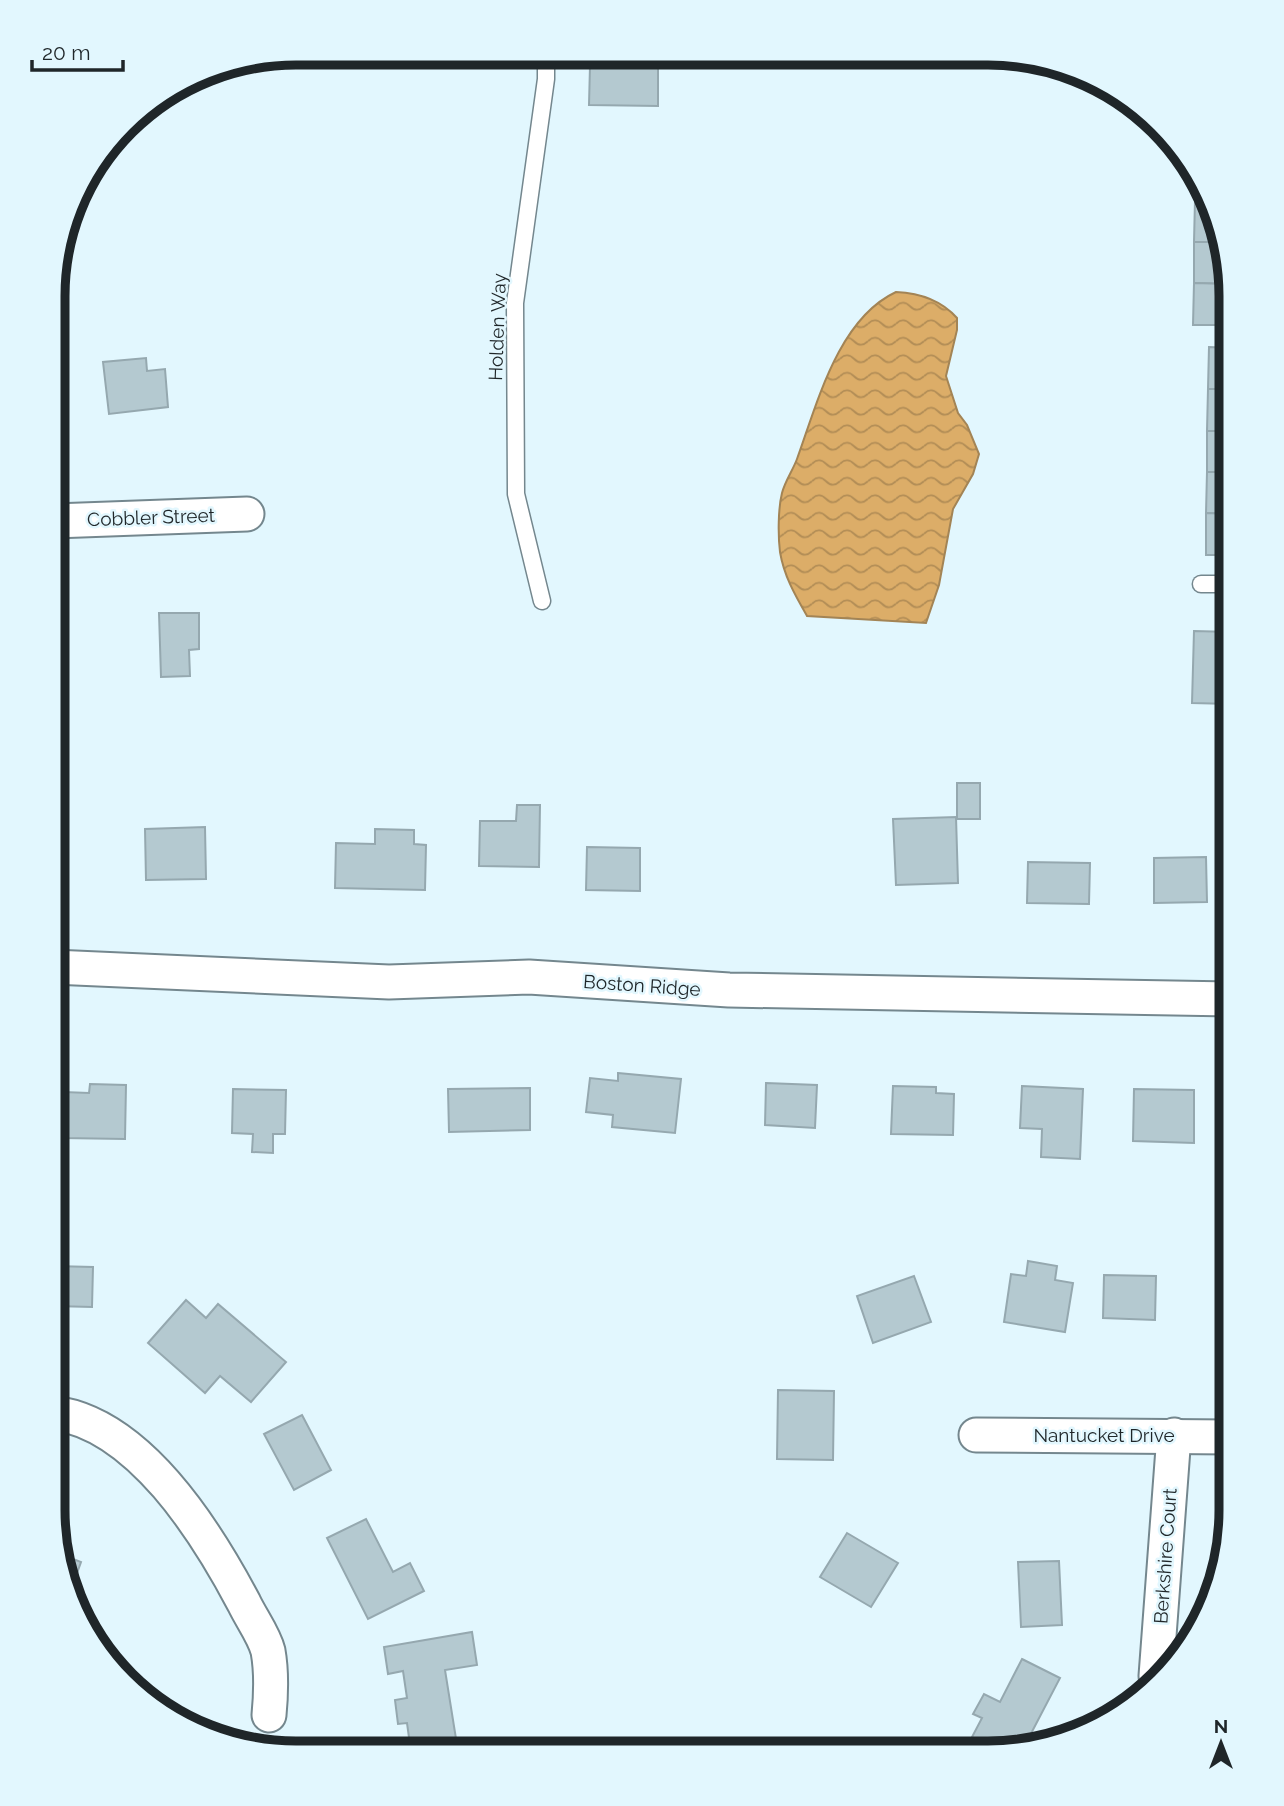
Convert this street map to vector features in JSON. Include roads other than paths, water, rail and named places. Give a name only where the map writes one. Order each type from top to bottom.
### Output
[{"type":"street","name":"Cobbler Street","points":[[65,520],[247,514]]},
{"type":"street","name":"Boston Ridge","points":[[65,968],[389,982],[529,977],[729,990],[1219,999]]},
{"type":"street","points":[[65,1414],[123,1443],[163,1478],[225,1567],[267,1648],[272,1685],[270,1715]]},
{"type":"street","name":"Nantucket Drive","points":[[976,1435],[1219,1437]]},
{"type":"street","name":"Berkshire Court","points":[[1157,1668],[1174,1435]]},
{"type":"lane","name":"Holden Way","points":[[542,601],[516,494],[515,303],[546,65]]},
{"type":"lane","points":[[1201,584],[1219,584]]},
{"type":"water","points":[[896,292],[929,299],[944,306],[957,318],[957,330],[946,376],[958,413],[967,425],[979,454],[973,474],[953,509],[939,585],[926,623],[807,616],[787,577],[780,552],[782,493],[822,389],[844,342],[876,305]]}]
